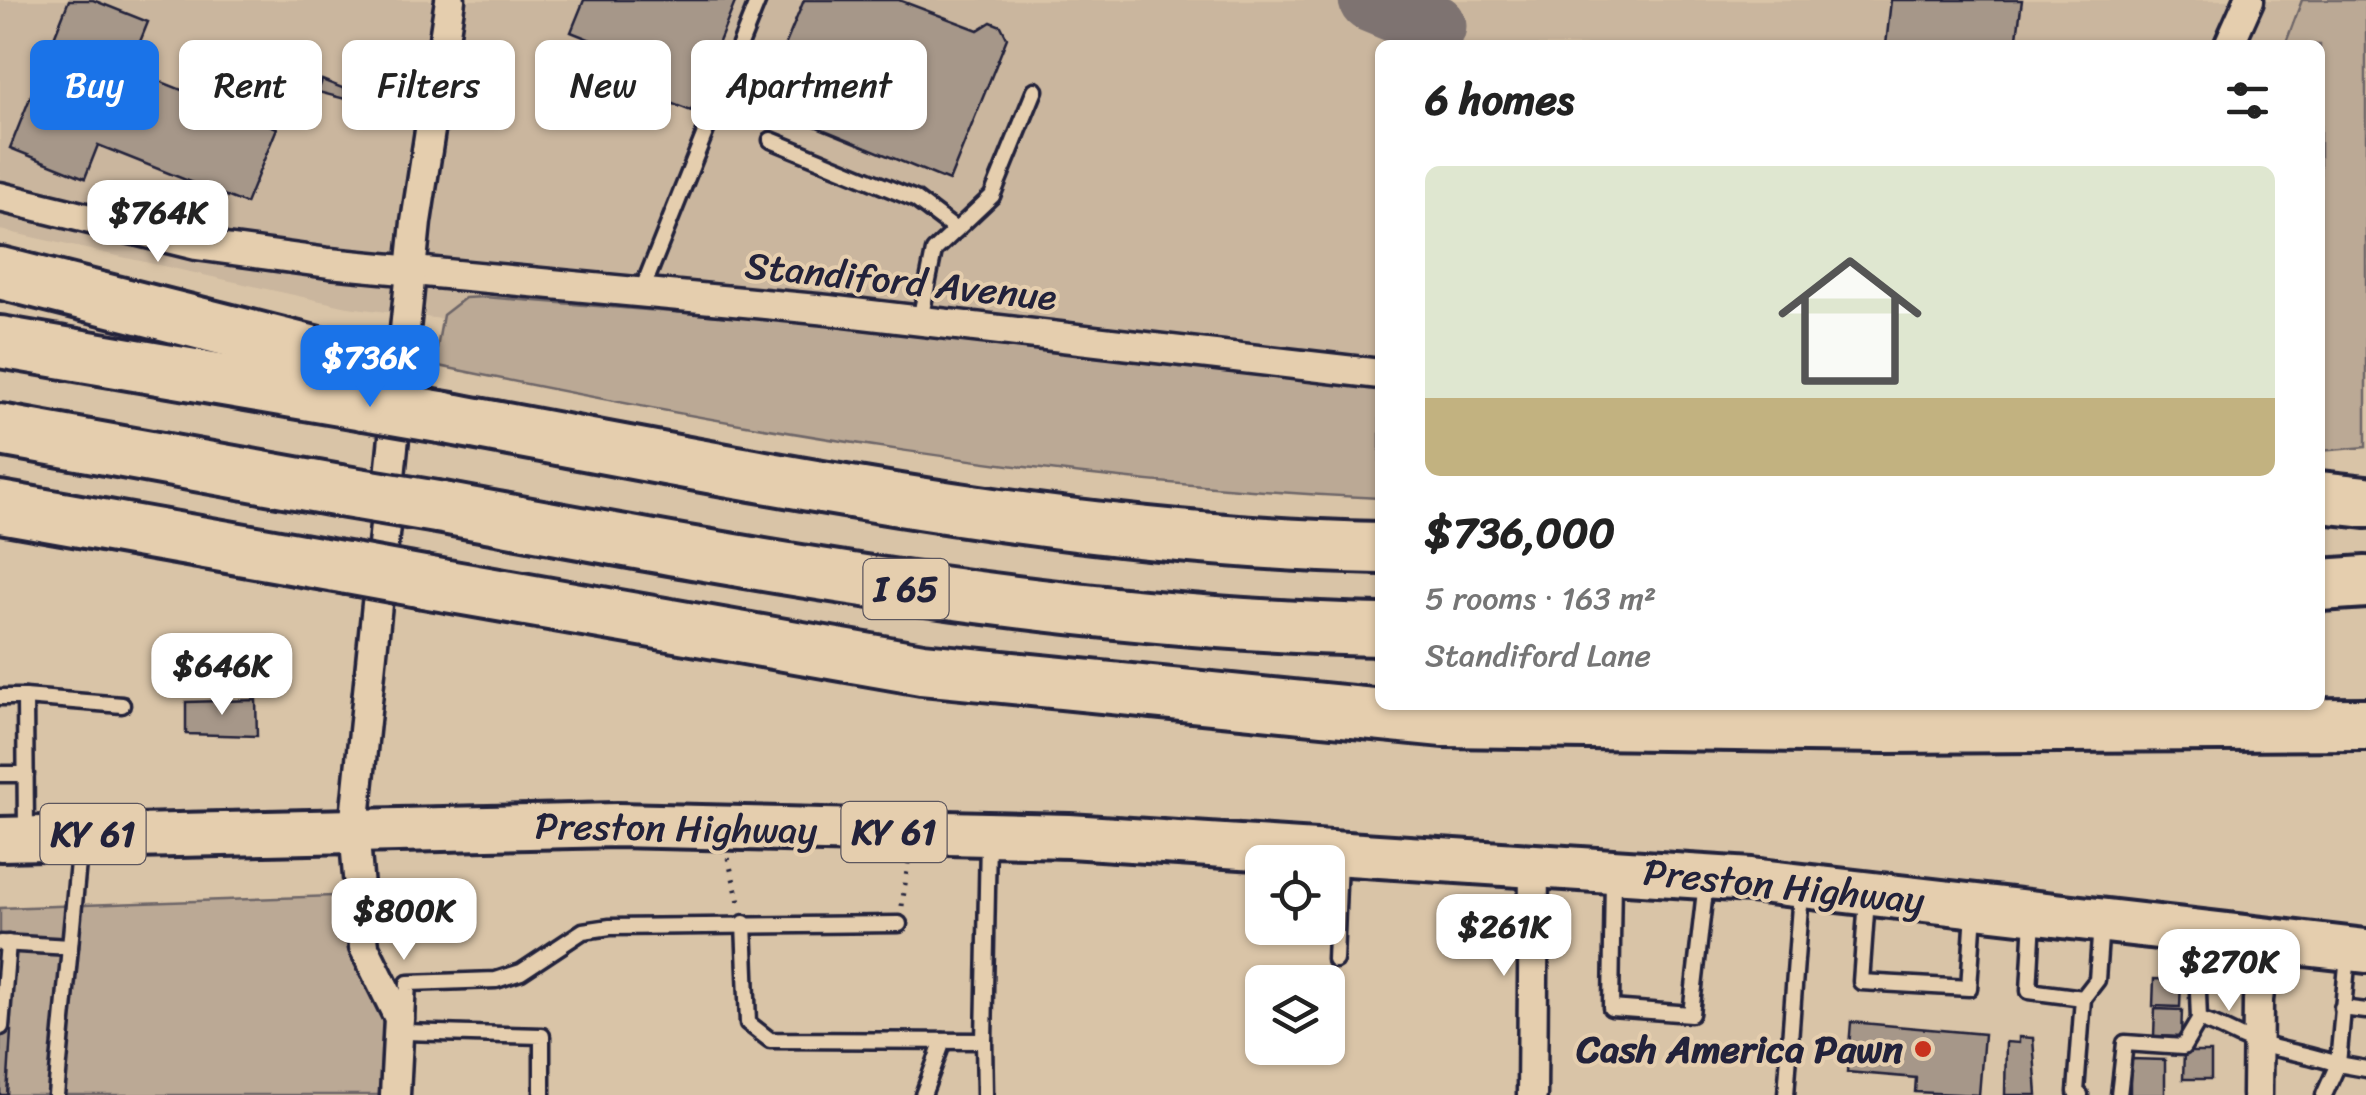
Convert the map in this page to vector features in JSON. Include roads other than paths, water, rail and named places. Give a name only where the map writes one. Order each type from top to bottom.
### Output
[{"type":"highway","points":[[0,274],[322,354],[364,404]]},
{"type":"highway","name":"I 65","points":[[0,342],[440,417],[894,501],[1152,534],[1375,548]]},
{"type":"highway","name":"I 65","points":[[0,430],[954,597],[1185,620],[1375,630]]},
{"type":"highway","points":[[0,507],[922,669],[1426,719],[1884,726],[2366,724]]},
{"type":"highway","points":[[2325,585],[2366,582]]},
{"type":"main road","name":"Preston Highway","points":[[13,838],[354,829],[720,826],[988,834],[1245,848]]},
{"type":"main road","name":"Preston Highway","points":[[1345,853],[1802,886],[2357,950]]},
{"type":"street","points":[[398,1095],[399,1018],[364,947],[354,829],[425,155],[450,0]]},
{"type":"street","points":[[2231,40],[2248,0]]},
{"type":"street","name":"Standiford Avenue","points":[[0,198],[196,245],[413,272],[920,320],[1375,373]]},
{"type":"street","points":[[1532,1095],[1534,864]]},
{"type":"street","points":[[2257,1095],[2266,938]]},
{"type":"lane","points":[[641,292],[758,0]]},
{"type":"lane","points":[[920,320],[934,250],[992,196],[1035,90]]},
{"type":"lane","points":[[770,140],[914,199],[956,230]]},
{"type":"lane","points":[[0,697],[122,705]]},
{"type":"lane","points":[[13,838],[26,774],[26,697]]},
{"type":"lane","points":[[0,774],[26,774]]},
{"type":"lane","points":[[985,1095],[988,834]]},
{"type":"lane","points":[[56,1095],[80,835]]},
{"type":"lane","points":[[1613,870],[1611,1008],[1659,1012],[1691,1014],[1707,877]]},
{"type":"lane","points":[[1786,1095],[1802,886]]},
{"type":"lane","points":[[1867,894],[1861,982],[1969,988],[1974,906]]},
{"type":"lane","points":[[2033,912],[2029,991],[2083,998]]},
{"type":"lane","points":[[2080,1095],[2076,1092],[2083,998],[2096,980],[2101,920]]},
{"type":"lane","points":[[364,947],[390,980],[496,980],[521,972],[583,931],[744,923],[899,924]]},
{"type":"lane","points":[[744,923],[748,1024],[770,1040],[984,1041]]},
{"type":"lane","points":[[2119,1095],[2125,1042],[2183,1046],[2200,1020],[2196,930]]},
{"type":"lane","points":[[1,1027],[4,943],[70,946]]},
{"type":"lane","points":[[1335,960],[1336,945]]},
{"type":"lane","points":[[2324,1095],[2338,1064],[2342,1008],[2357,950]]},
{"type":"lane","points":[[398,1095],[408,983]]},
{"type":"lane","points":[[2342,1008],[2366,1012]]},
{"type":"lane","points":[[2200,1020],[2219,1024],[2258,1044],[2366,1069]]},
{"type":"lane","points":[[406,1032],[542,1036],[542,1095]]},
{"type":"lane","points":[[923,1095],[943,1041]]},
{"type":"place","name":"Cash America Pawn","points":[[1923,1049]]}]
